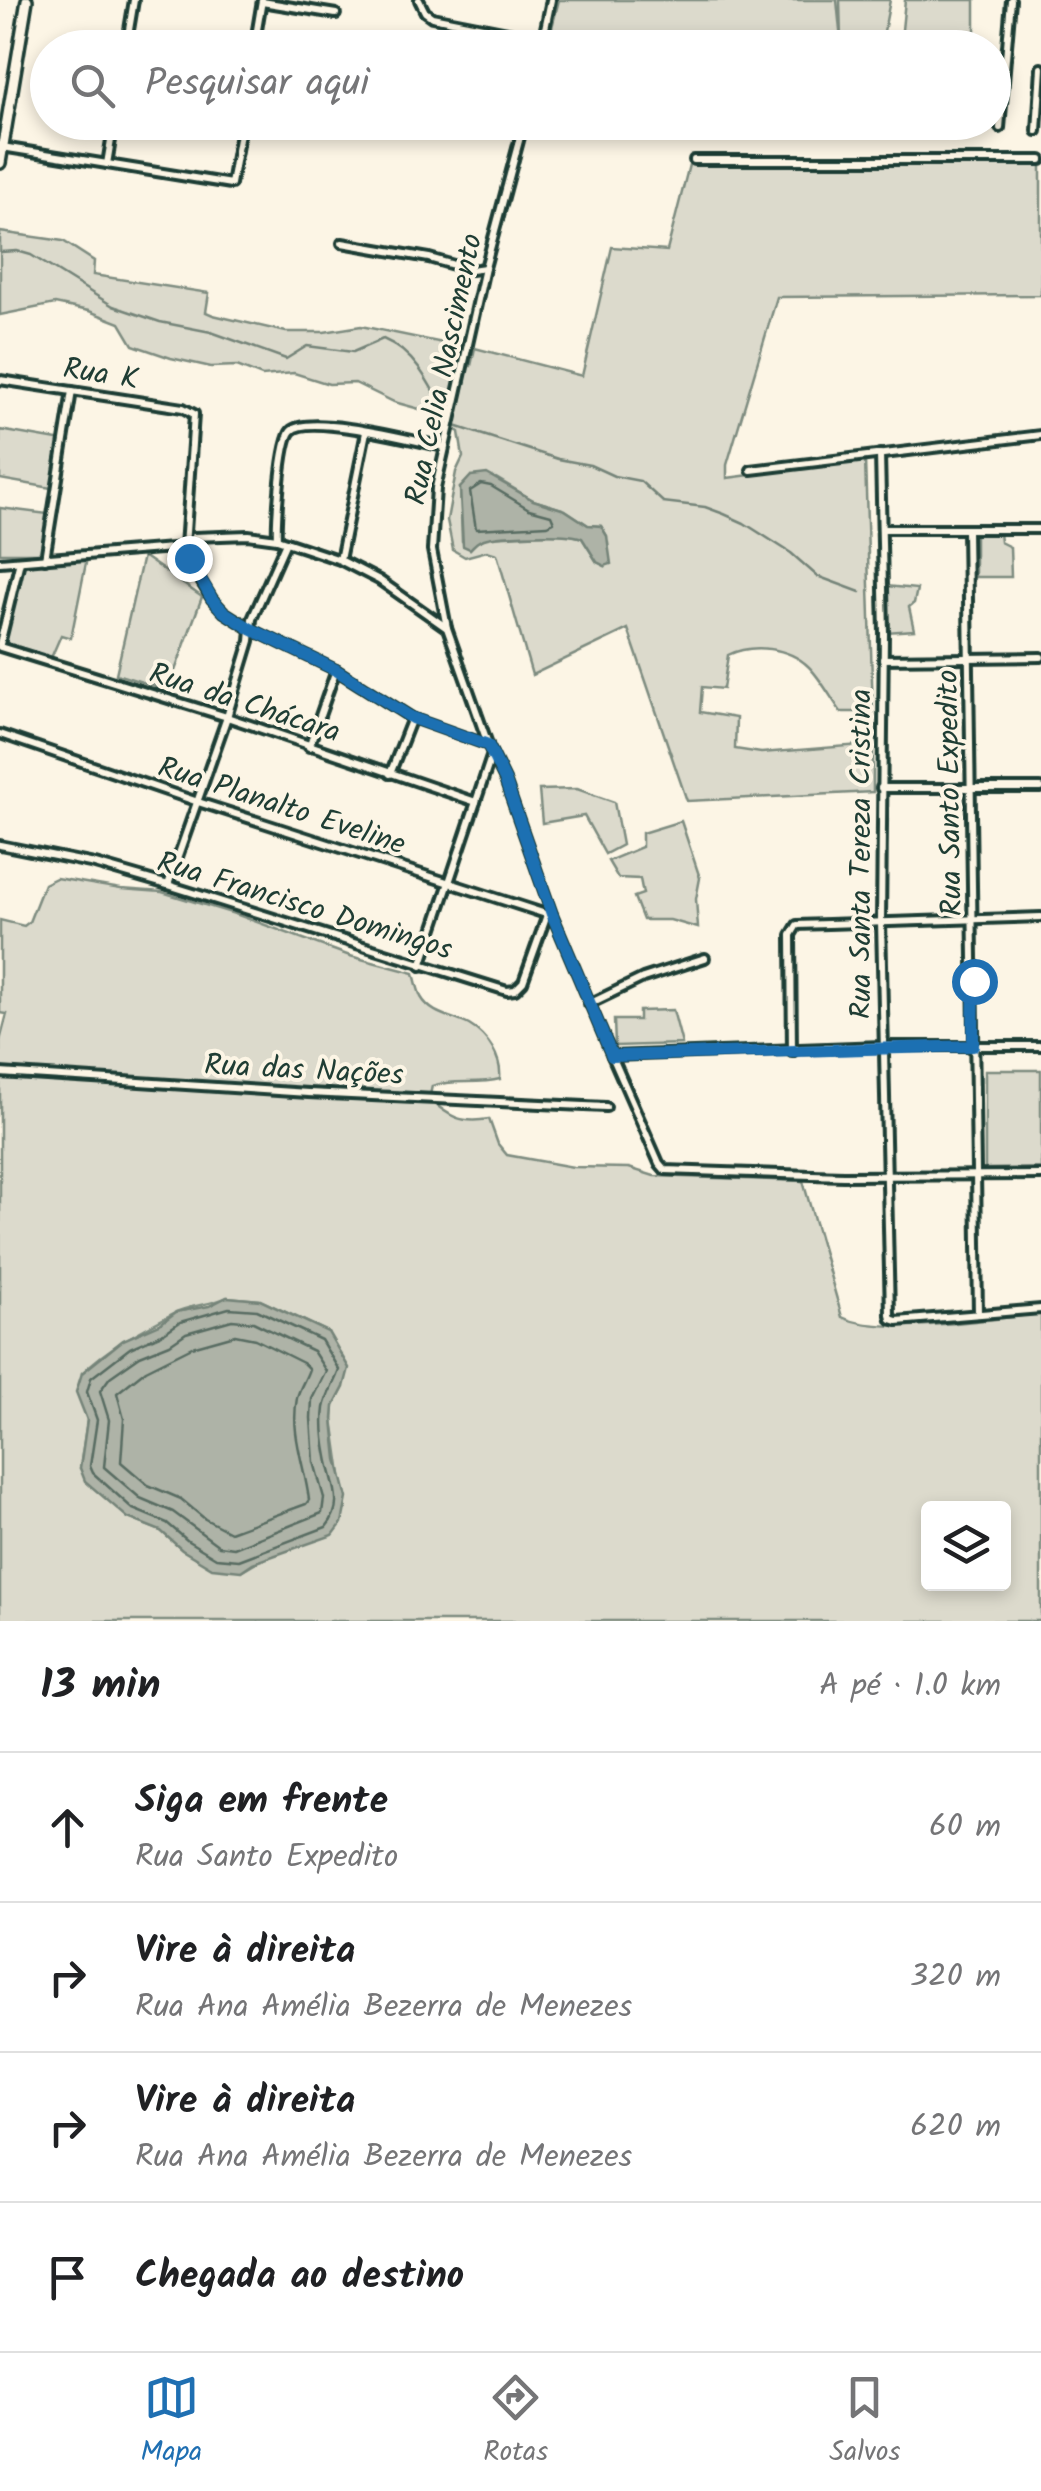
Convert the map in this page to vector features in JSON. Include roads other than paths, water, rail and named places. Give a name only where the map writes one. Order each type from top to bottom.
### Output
[{"type":"street","points":[[0,163],[27,0]]},
{"type":"street","points":[[129,30],[134,0]]},
{"type":"street","points":[[545,30],[552,0]]},
{"type":"street","points":[[1008,30],[1011,0]]},
{"type":"street","points":[[257,30],[262,1],[336,14]]},
{"type":"street","points":[[419,1],[432,17],[487,30]]},
{"type":"street","points":[[1037,130],[1041,68]]},
{"type":"street","points":[[107,164],[111,140]]},
{"type":"street","points":[[2,148],[232,184],[239,140]]},
{"type":"street","name":"Rua Celia Nascimento","points":[[519,140],[444,447],[432,550],[447,628],[505,780],[549,915],[659,1163],[669,1170],[884,1176]]},
{"type":"street","points":[[694,160],[1041,160]]},
{"type":"street","points":[[342,243],[429,258],[471,270],[485,268]]},
{"type":"street","name":"Rua K","points":[[0,380],[183,408],[194,414],[185,547]]},
{"type":"street","points":[[45,558],[72,391]]},
{"type":"street","points":[[277,539],[277,506],[290,432],[312,425],[444,447]]},
{"type":"street","points":[[340,560],[366,432]]},
{"type":"street","points":[[751,470],[1041,435]]},
{"type":"street","name":"Rua Santa Tereza Cristina","points":[[880,454],[882,1046],[890,1315],[897,1321],[978,1314]]},
{"type":"street","points":[[882,529],[1041,529]]},
{"type":"street","name":"Rua Santo Expedito","points":[[967,529],[978,1314]]},
{"type":"street","points":[[0,562],[185,547],[194,537],[248,535],[277,539],[340,560],[378,580],[447,628]]},
{"type":"street","points":[[168,884],[227,717],[251,629],[286,542]]},
{"type":"street","points":[[185,547],[194,571],[224,612],[336,670],[412,718],[490,748],[422,966]]},
{"type":"street","points":[[0,646],[20,561]]},
{"type":"street","name":"Rua da Chácara","points":[[0,646],[227,717],[476,802]]},
{"type":"street","points":[[883,660],[1041,658]]},
{"type":"street","points":[[308,747],[336,670]]},
{"type":"street","points":[[390,774],[412,718]]},
{"type":"street","name":"Rua Planalto Eveline","points":[[0,734],[549,915]]},
{"type":"street","points":[[881,788],[1041,788]]},
{"type":"street","name":"Rua Francisco Domingos","points":[[0,846],[95,864],[168,884],[507,992],[515,990],[524,978],[549,915]]},
{"type":"street","points":[[792,1052],[792,932],[801,924],[1041,917]]},
{"type":"street","points":[[590,1004],[661,971],[706,958]]},
{"type":"street","points":[[612,1056],[882,1046],[1041,1046]]},
{"type":"street","name":"Rua das Nações","points":[[0,1073],[606,1107]]},
{"type":"street","points":[[884,1176],[1041,1176]]},
{"type":"street","points":[[978,1314],[1041,1309]]},
{"type":"water","points":[[487,474],[533,500],[565,510],[588,525],[601,526],[607,536],[611,564],[597,562],[582,538],[575,536],[504,536],[484,539],[470,549],[463,546],[460,488],[471,476]]},
{"type":"water","points":[[227,1297],[260,1300],[328,1332],[349,1368],[333,1419],[337,1459],[347,1498],[342,1523],[333,1535],[253,1563],[241,1571],[212,1568],[182,1550],[161,1531],[128,1518],[85,1481],[80,1468],[87,1420],[76,1392],[82,1373],[123,1340],[160,1324],[176,1312],[209,1306]]},
{"type":"waterway","points":[[0,252],[31,255],[113,306],[160,322],[211,332],[286,359],[307,346],[353,352],[383,339],[413,361],[446,415]]},
{"type":"waterway","points":[[455,426],[640,481],[663,502],[705,507],[724,514],[791,553],[817,576],[860,592]]}]
